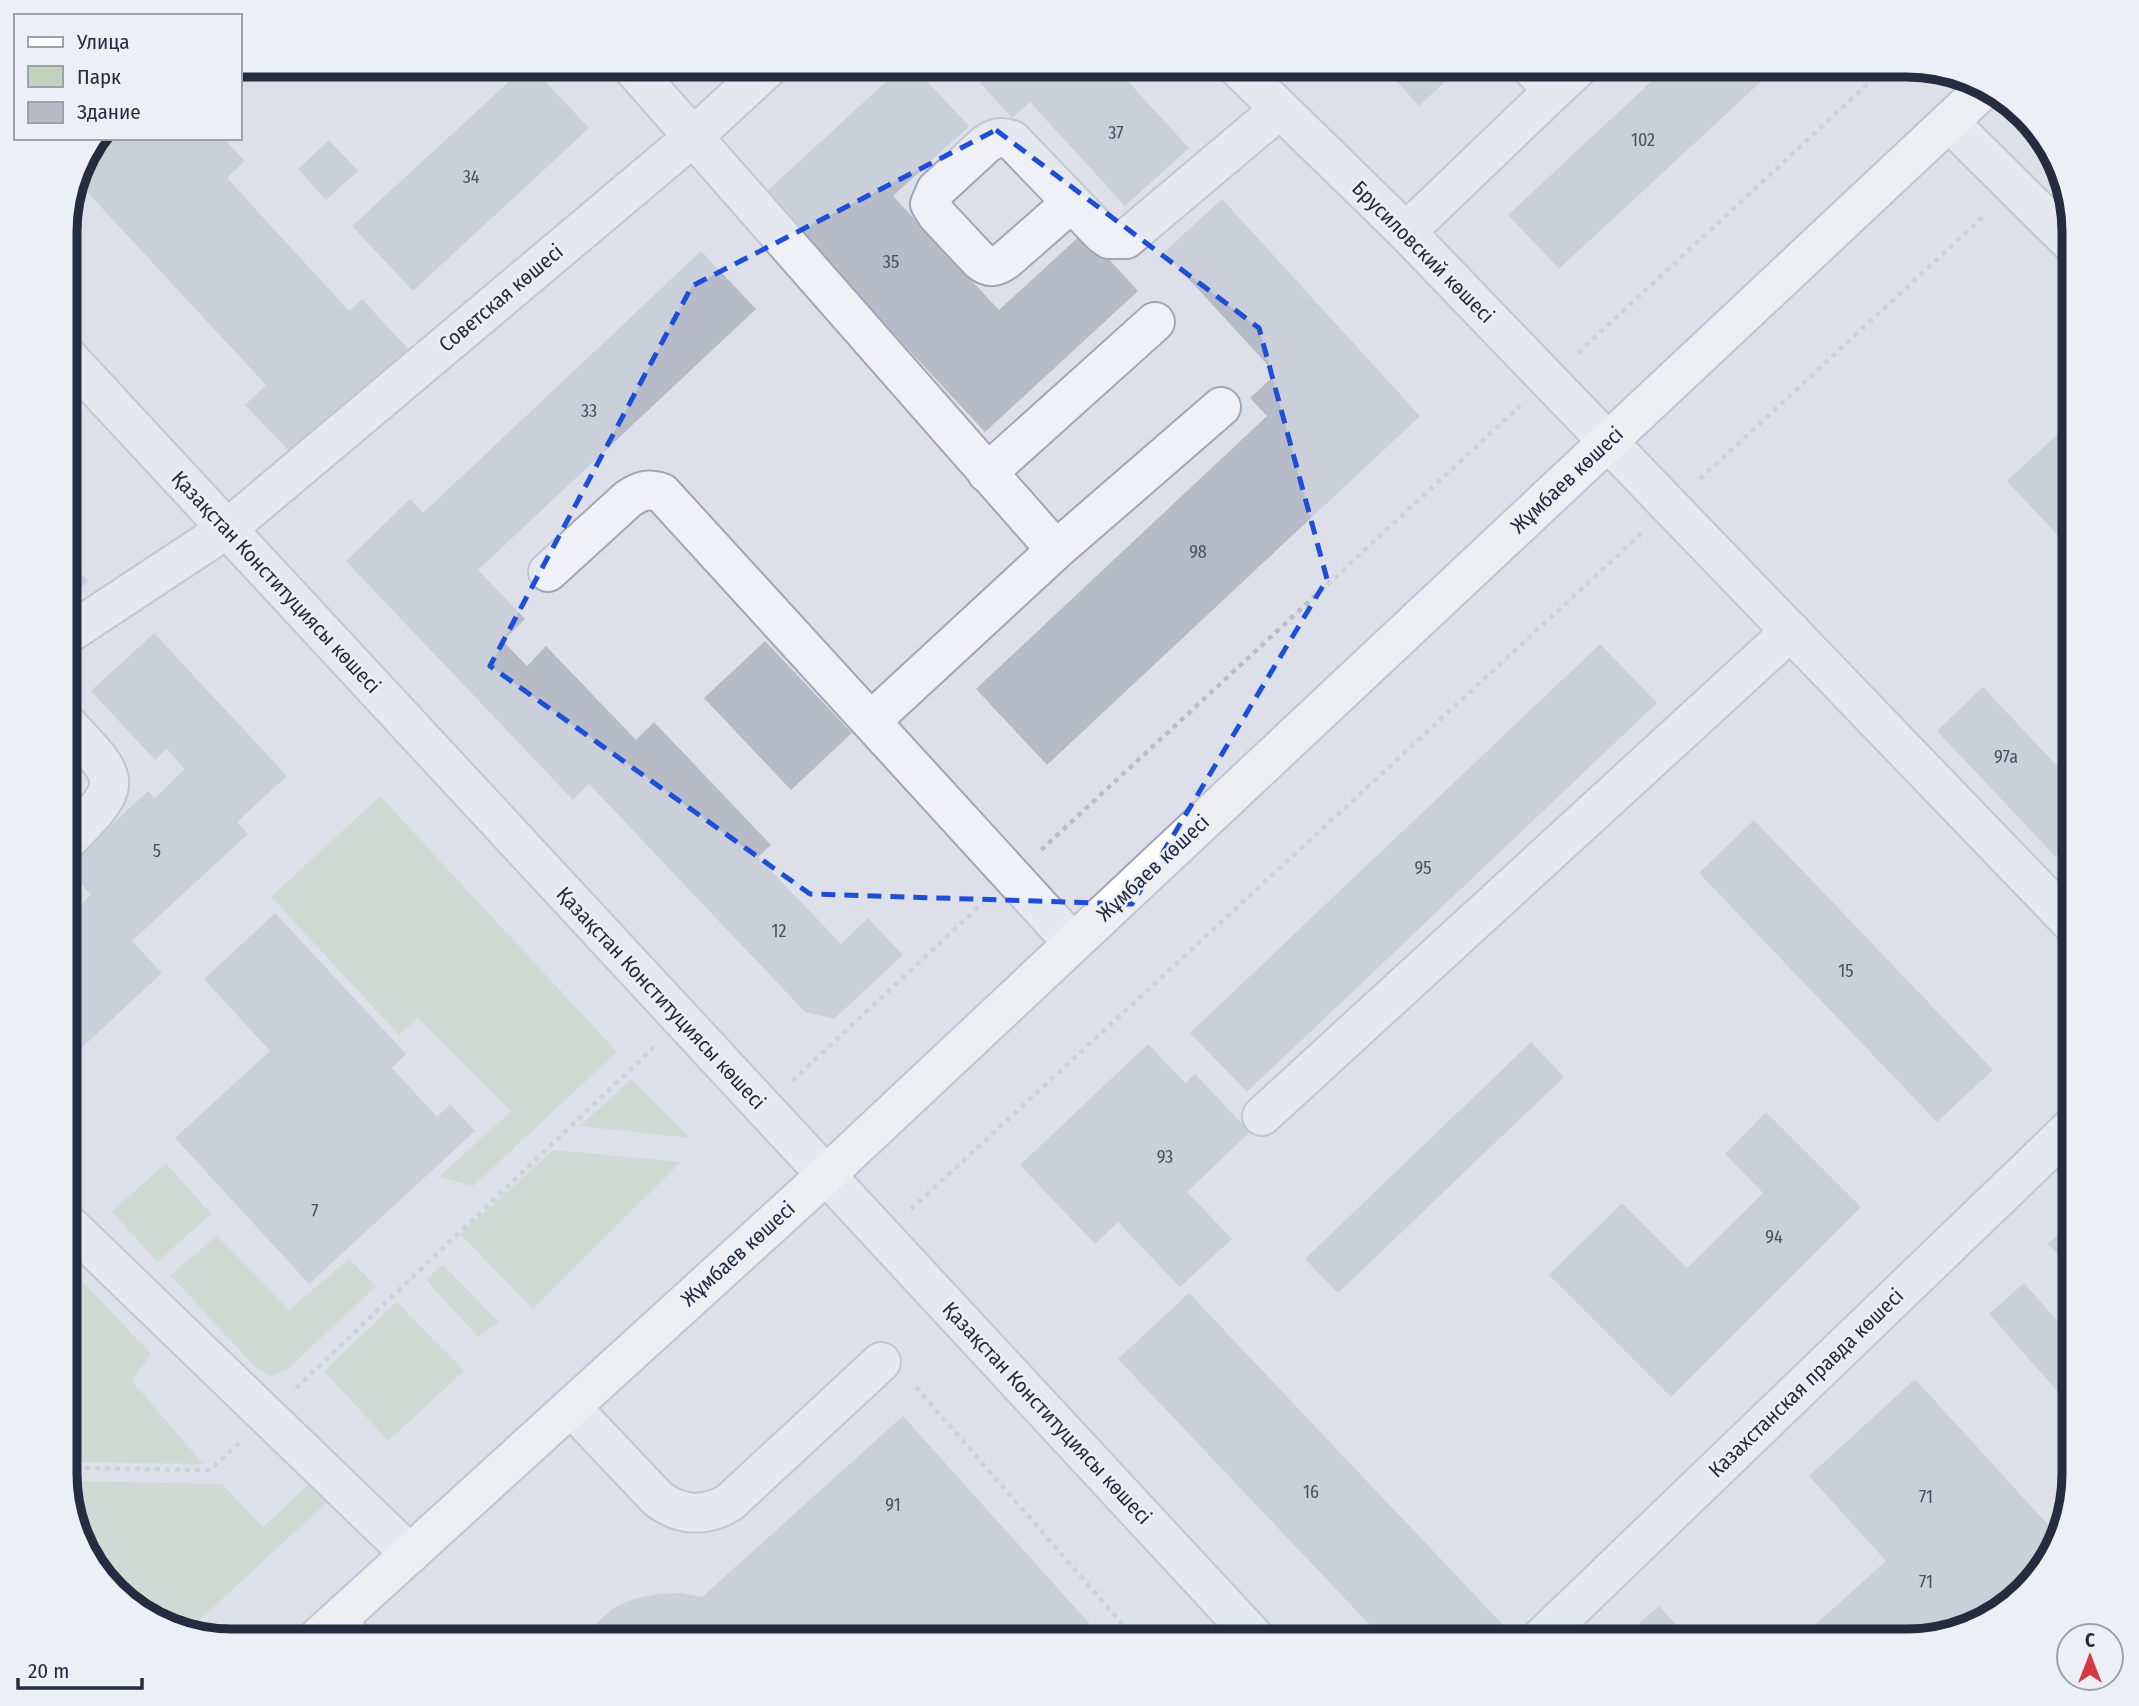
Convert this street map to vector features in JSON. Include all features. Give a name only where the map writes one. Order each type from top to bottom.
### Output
[{"type":"main road","name":"Жұмбаев көшесі","points":[[341,1629],[410,1555],[826,1175],[1978,95]]},
{"type":"street","points":[[640,77],[1056,550]]},
{"type":"street","name":"Советская көшесі","points":[[77,628],[228,529],[693,137],[758,77]]},
{"type":"street","name":"Брусиловский көшесі","points":[[1247,77],[1406,232],[2062,913]]},
{"type":"street","points":[[1406,232],[1541,78]]},
{"type":"street","points":[[1071,203],[1109,239],[1126,239],[1279,110]]},
{"type":"street","points":[[1949,122],[2062,234]]},
{"type":"street","points":[[986,473],[1155,322]]},
{"type":"street","name":"Қазақстан Конституциясы көшесі","points":[[77,367],[1247,1629]]},
{"type":"street","points":[[871,721],[1056,550],[1221,407]]},
{"type":"street","points":[[548,572],[638,492],[650,489],[662,493],[1073,943]]},
{"type":"street","points":[[1262,1116],[1791,631]]},
{"type":"street","points":[[77,735],[101,760],[108,772],[110,784],[101,806],[77,831]]},
{"type":"street","name":"Казахстанская правда көшесі","points":[[1550,1629],[2062,1137]]},
{"type":"street","points":[[77,1234],[410,1555]]},
{"type":"street","points":[[571,1407],[658,1499],[684,1512],[701,1514],[729,1503],[881,1362]]},
{"type":"path","points":[[764,1108],[1875,77]]},
{"type":"path","points":[[883,1236],[2043,160]]},
{"type":"path","points":[[77,1468],[210,1470],[681,1021]]},
{"type":"path","points":[[916,1387],[1127,1629]]},
{"type":"highlighted area","points":[[996,130],[1259,328],[1327,579],[1132,904],[810,894],[490,666],[692,286]]},
{"type":"green space","points":[[380,796],[617,1052],[473,1186],[439,1177],[511,1111],[418,1018],[399,1035],[271,897]]},
{"type":"green space","points":[[631,1079],[690,1138],[580,1126]]},
{"type":"green space","points":[[553,1150],[681,1162],[533,1309],[460,1234]]},
{"type":"green space","points":[[166,1163],[211,1214],[157,1262],[112,1211]]},
{"type":"green space","points":[[217,1236],[289,1310],[349,1259],[376,1286],[287,1370],[270,1376],[257,1369],[170,1275]]},
{"type":"green space","points":[[442,1265],[499,1322],[478,1337],[426,1280]]},
{"type":"green space","points":[[77,1275],[151,1354],[132,1381],[203,1464],[77,1462]]},
{"type":"green space","points":[[397,1302],[464,1371],[388,1441],[324,1371]]},
{"type":"green space","points":[[77,1481],[222,1484],[263,1527],[307,1486],[347,1484],[194,1624],[146,1603],[109,1568],[89,1533],[82,1514]]},
{"type":"building","points":[[514,77],[541,77],[589,128],[413,291],[352,226]]},
{"type":"building","points":[[891,77],[923,77],[969,126],[893,196],[999,310],[1084,232],[1138,291],[985,432],[764,194]]},
{"type":"building","points":[[975,77],[1124,77],[1189,148],[1125,206],[1030,102],[1012,118]]},
{"type":"building","points":[[1393,77],[1450,77],[1419,106]]},
{"type":"building","points":[[1656,77],[1766,77],[1559,269],[1508,215]]},
{"type":"building","points":[[112,140],[225,140],[245,161],[227,178],[349,311],[362,299],[411,352],[296,458],[245,405],[266,385],[83,188],[101,150]]},
{"type":"building","points":[[329,140],[358,171],[326,200],[298,169]]},
{"type":"building","points":[[1222,199],[1420,416],[1047,765],[976,689],[1267,416],[1250,398],[1276,374],[1164,252]]},
{"type":"building","points":[[701,251],[756,309],[478,570],[525,619],[503,641],[527,666],[546,646],[636,740],[654,722],[771,845],[758,857],[841,944],[868,918],[903,955],[834,1019],[805,1012],[589,784],[573,800],[346,561],[410,499],[423,513]]},
{"type":"building","points":[[2062,430],[2061,539],[2007,481]]},
{"type":"building","points":[[77,569],[88,581],[77,591]]},
{"type":"building","points":[[154,633],[287,776],[237,822],[248,834],[132,941],[162,973],[77,1052],[77,908],[91,895],[77,879],[77,857],[148,791],[155,798],[185,769],[166,749],[155,760],[91,691]]},
{"type":"building","points":[[765,641],[852,733],[791,790],[704,698]]},
{"type":"building","points":[[1600,644],[1657,703],[1247,1092],[1190,1033]]},
{"type":"building","points":[[1983,687],[2062,771],[2062,849],[2055,856],[1937,731]]},
{"type":"building","points":[[1754,820],[1993,1070],[1937,1122],[1699,873]]},
{"type":"building","points":[[275,913],[406,1054],[392,1068],[437,1117],[450,1104],[475,1131],[309,1284],[175,1138],[270,1051],[204,979]]},
{"type":"building","points":[[1531,1042],[1564,1077],[1338,1293],[1305,1259]]},
{"type":"building","points":[[1148,1044],[1185,1083],[1195,1074],[1250,1132],[1187,1192],[1232,1239],[1180,1287],[1118,1222],[1095,1244],[1020,1165]]},
{"type":"building","points":[[1766,1112],[1861,1207],[1671,1397],[1549,1275],[1622,1203],[1687,1268],[1763,1193],[1725,1154]]},
{"type":"building","points":[[2062,1231],[2062,1259],[2048,1244]]},
{"type":"building","points":[[2024,1283],[2062,1326],[2062,1396],[1989,1314]]},
{"type":"building","points":[[1189,1293],[1504,1626],[1501,1629],[1374,1629],[1118,1359]]},
{"type":"building","points":[[1915,1379],[2052,1529],[2036,1560],[2009,1590],[1993,1603],[1957,1621],[1927,1628],[1810,1629],[1886,1561],[1809,1476]]},
{"type":"building","points":[[903,1416],[1094,1629],[591,1629],[617,1606],[637,1598],[681,1593],[702,1597]]},
{"type":"building","points":[[1659,1606],[1680,1629],[1633,1629]]}]
